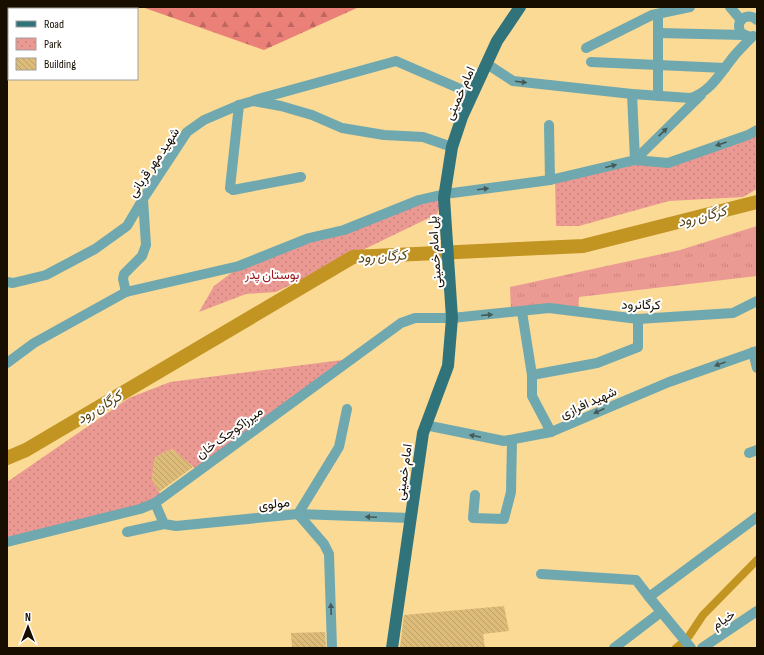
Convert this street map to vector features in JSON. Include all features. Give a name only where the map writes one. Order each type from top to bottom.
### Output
[{"type":"main road","name":"امام خمینی","points":[[445,196],[452,147],[462,118],[497,41],[520,7]]},
{"type":"main road","name":"پل امام خمینی","points":[[445,196],[451,305]]},
{"type":"main road","name":"امام خمینی","points":[[392,648],[423,433],[448,366],[452,318],[451,305]]},
{"type":"street","points":[[586,48],[652,15],[690,7]]},
{"type":"street","points":[[730,7],[741,20]]},
{"type":"street","points":[[658,14],[658,96]]},
{"type":"street","points":[[751,34],[741,33],[738,26],[744,17],[750,16],[757,20]]},
{"type":"street","points":[[658,33],[751,34]]},
{"type":"street","points":[[635,160],[711,86],[751,34]]},
{"type":"street","points":[[253,101],[396,61],[472,94]]},
{"type":"street","points":[[591,62],[725,68]]},
{"type":"street","points":[[487,64],[513,81],[632,94],[690,98],[697,96],[711,86]]},
{"type":"street","points":[[632,94],[635,160]]},
{"type":"street","name":"شهید مهر قربانی","points":[[7,282],[13,283],[46,275],[95,249],[127,226],[143,199],[188,132],[204,120],[239,105],[253,101],[281,106],[312,115],[342,128],[384,135],[423,137],[452,147]]},
{"type":"street","points":[[239,105],[230,188],[233,190],[302,177]]},
{"type":"street","points":[[550,125],[550,180]]},
{"type":"street","points":[[7,363],[34,343],[126,292],[240,266],[309,238],[344,230],[419,200],[550,180],[635,160],[668,163],[748,135],[757,130]]},
{"type":"street","points":[[126,292],[123,279],[124,274],[142,256],[146,245],[143,199]]},
{"type":"street","name":"کرگانرود","points":[[452,318],[522,312],[549,308],[638,319],[733,313],[757,301]]},
{"type":"street","points":[[522,312],[532,375],[532,396],[551,432]]},
{"type":"street","name":"میرزاکوچک خان","points":[[7,542],[140,509],[155,503],[401,323],[415,318],[452,318]]},
{"type":"street","points":[[532,375],[596,363],[638,347],[638,319]]},
{"type":"street","points":[[755,351],[757,368]]},
{"type":"street","name":"شهید افرازی","points":[[425,426],[504,441],[551,432],[669,382],[755,351]]},
{"type":"street","points":[[332,648],[329,554],[324,544],[298,514],[339,448],[347,408]]},
{"type":"street","points":[[475,495],[473,518],[504,519],[511,492],[512,440]]},
{"type":"street","points":[[155,503],[164,524]]},
{"type":"street","name":"مولوی","points":[[127,532],[164,524],[176,526],[298,514],[410,518]]},
{"type":"street","points":[[649,597],[757,517]]},
{"type":"street","points":[[541,574],[636,580],[691,648]]},
{"type":"street","points":[[614,648],[661,612]]},
{"type":"street","name":"خیام","points":[[702,648],[755,614]]},
{"type":"green space","points":[[142,7],[359,7],[264,50]]},
{"type":"green space","points":[[757,130],[757,189],[743,197],[669,201],[579,226],[556,226],[555,179],[635,160],[668,163]]},
{"type":"green space","name":"بوستان پدر","points":[[445,194],[437,214],[276,292],[246,294],[199,312],[214,286],[239,267]]},
{"type":"green space","points":[[757,226],[757,276],[579,297],[578,312],[511,311],[510,287],[680,250]]},
{"type":"green space","points":[[350,359],[198,471],[172,449],[155,457],[152,479],[162,497],[155,503],[7,542],[7,482],[129,398],[170,382]]},
{"type":"building","points":[[172,449],[193,467],[159,492],[152,479],[155,457]]},
{"type":"building","points":[[504,606],[509,631],[483,634],[485,648],[400,648],[404,615]]},
{"type":"building","points":[[325,632],[326,648],[292,648],[291,633]]},
{"type":"waterway","name":"کرگان رود","points":[[7,458],[26,450],[353,257],[583,246],[757,202]]},
{"type":"waterway","points":[[689,636],[703,615],[757,560]]},
{"type":"waterway","points":[[676,648],[682,643]]}]
